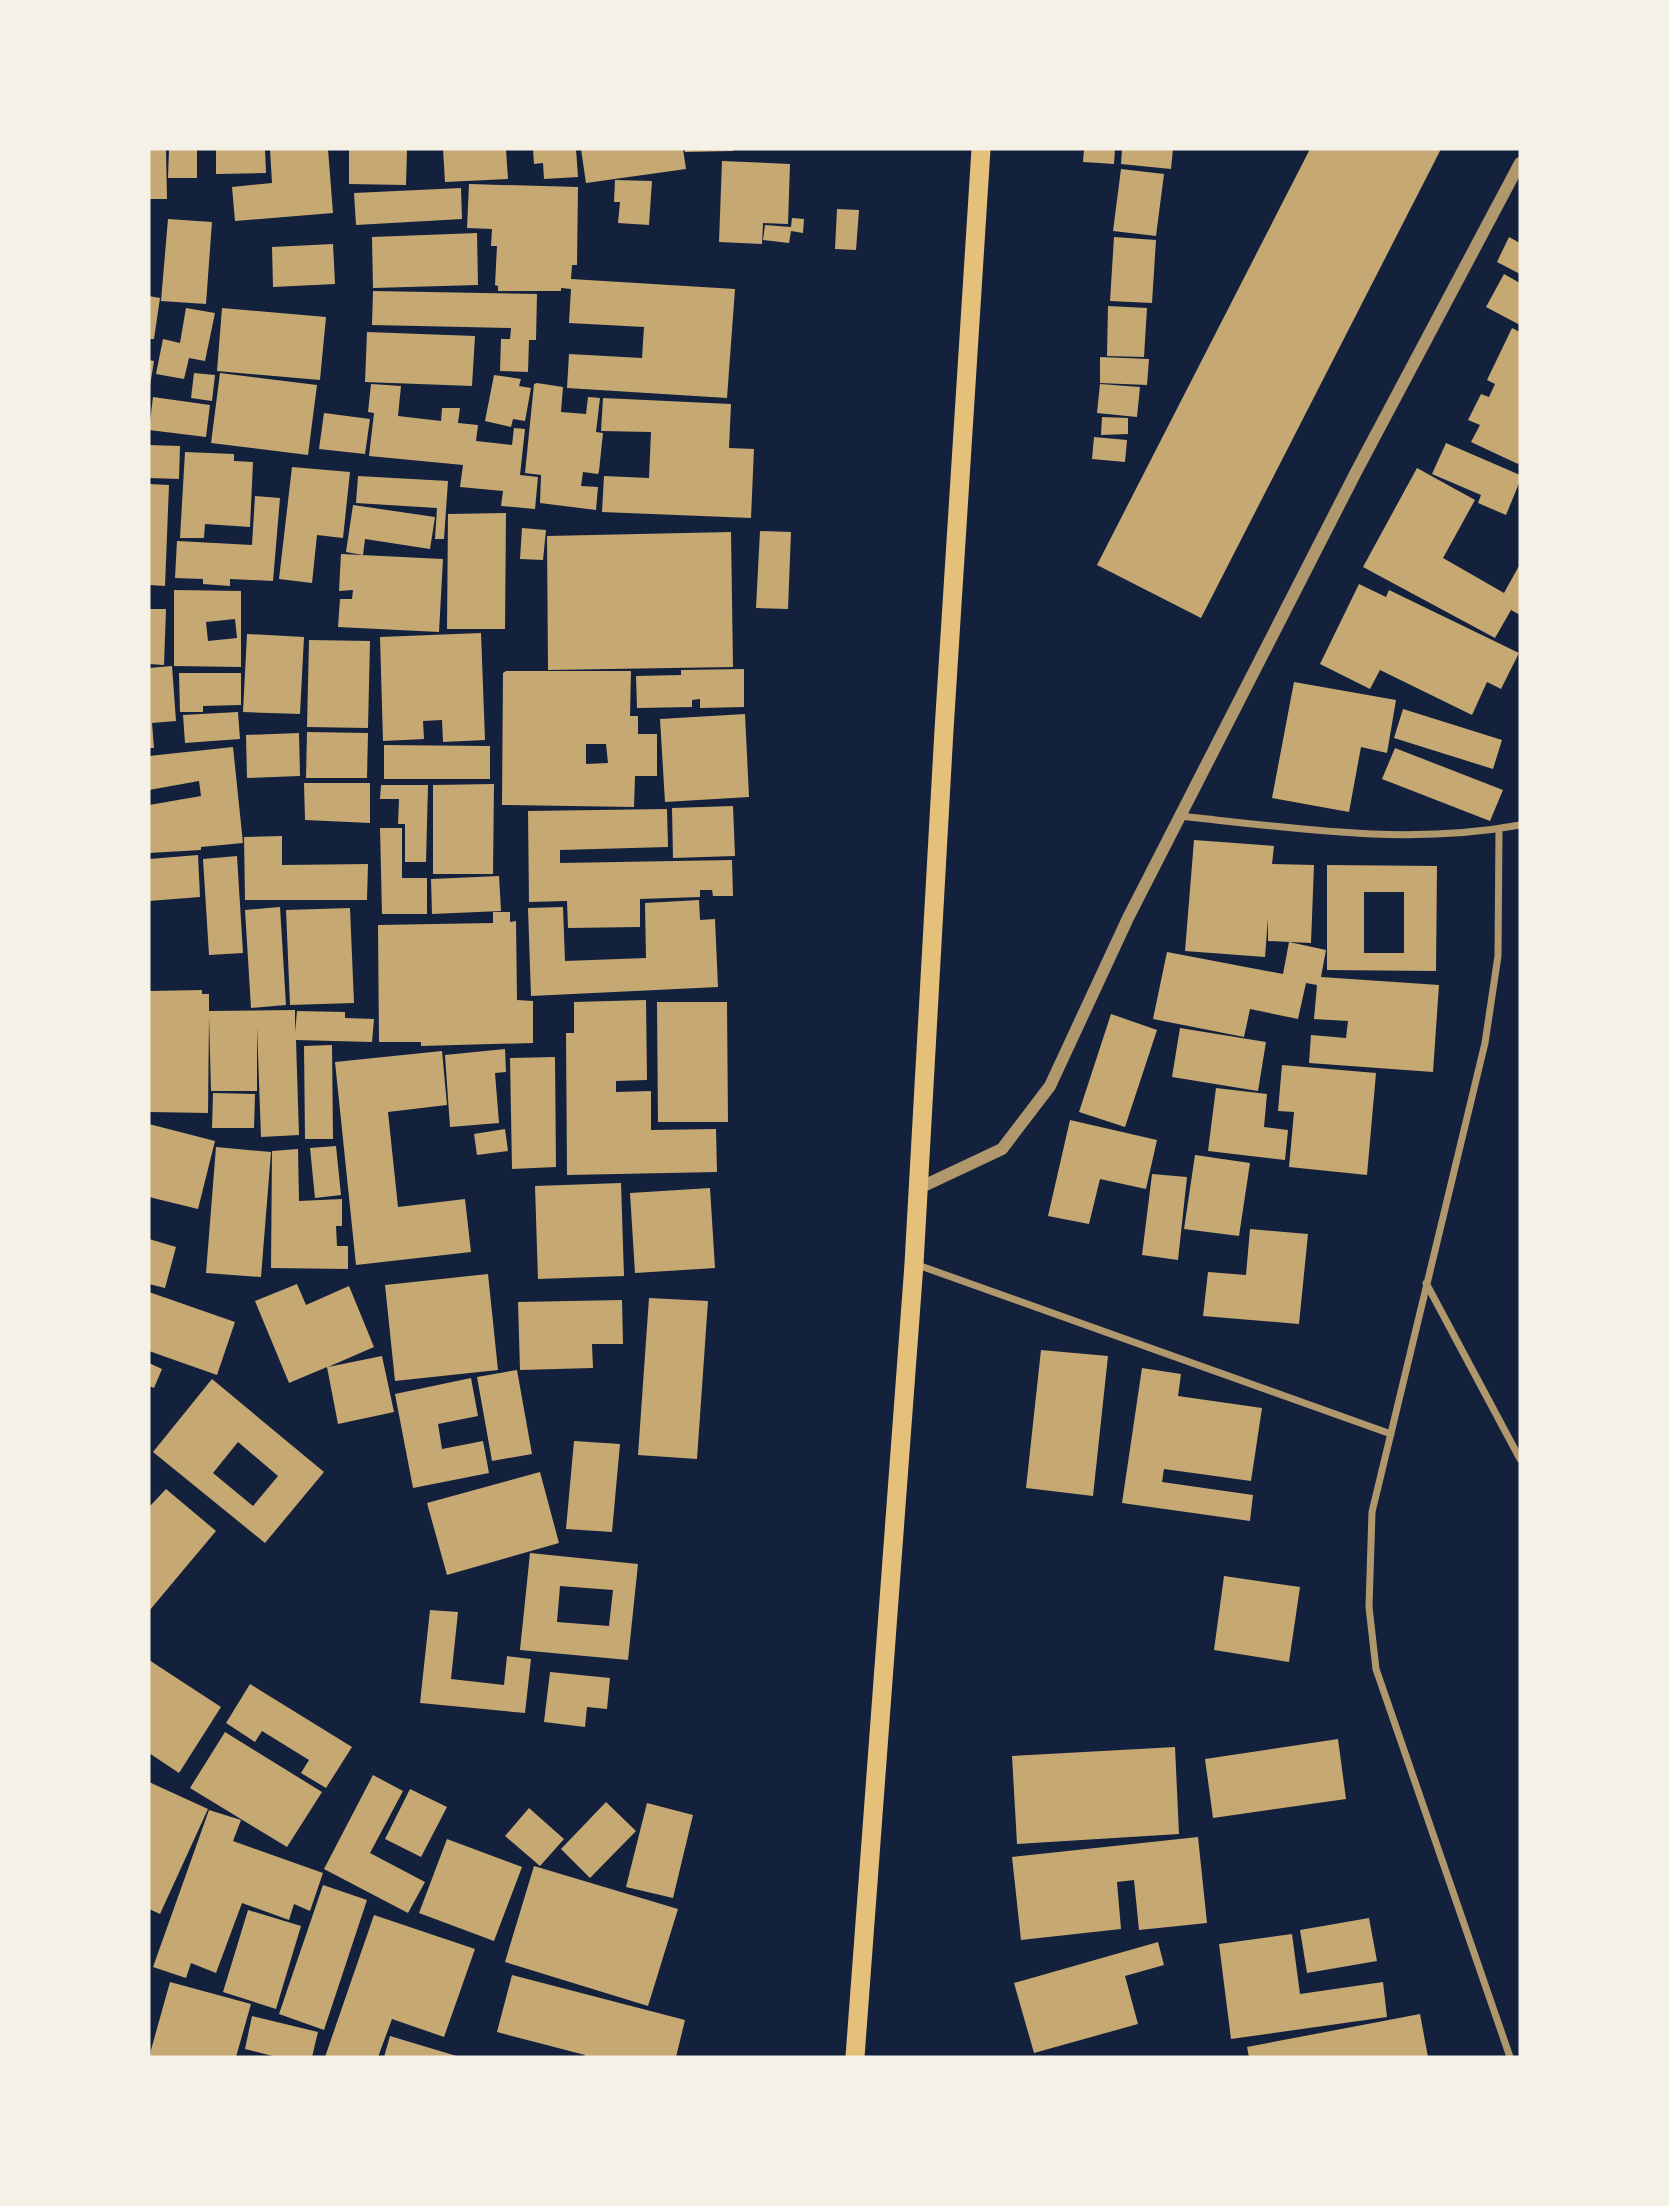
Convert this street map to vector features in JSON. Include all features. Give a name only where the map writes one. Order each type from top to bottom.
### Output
[{"type":"highway","points":[[855,2057],[914,1264],[981,149]]},
{"type":"street","points":[[918,1189],[1002,1149],[1050,1086],[1128,918],[1356,472],[1520,163]]},
{"type":"street","points":[[1180,816],[1360,835],[1421,835],[1520,825]]},
{"type":"street","points":[[1499,829],[1498,956],[1485,1043],[1372,1512],[1369,1607],[1376,1669],[1510,2057]]},
{"type":"street","points":[[914,1264],[1391,1434]]},
{"type":"street","points":[[1426,1282],[1520,1459]]},
{"type":"building","points":[[149,149],[166,149],[167,199],[149,199]]},
{"type":"building","points":[[169,149],[197,149],[197,178],[168,178]]},
{"type":"building","points":[[216,149],[265,149],[266,173],[216,174]]},
{"type":"building","points":[[270,149],[328,149],[333,213],[235,221],[232,187],[272,183]]},
{"type":"building","points":[[349,149],[407,149],[406,185],[349,184]]},
{"type":"building","points":[[443,149],[506,149],[508,179],[445,182]]},
{"type":"building","points":[[533,149],[576,149],[578,177],[544,179],[543,163],[534,164]]},
{"type":"building","points":[[581,149],[683,149],[686,169],[586,183]]},
{"type":"building","points":[[685,149],[733,149],[733,151],[685,152]]},
{"type":"building","points":[[1084,149],[1115,149],[1114,164],[1083,162]]},
{"type":"building","points":[[1122,149],[1173,149],[1171,169],[1121,164]]},
{"type":"building","points":[[1310,149],[1441,149],[1201,618],[1097,565]]},
{"type":"building","points":[[722,161],[790,164],[788,224],[763,223],[762,244],[719,242]]},
{"type":"building","points":[[1121,169],[1164,174],[1156,236],[1113,231]]},
{"type":"building","points":[[615,180],[652,181],[649,225],[618,223],[620,202],[614,202]]},
{"type":"building","points":[[469,184],[578,187],[577,265],[572,265],[571,279],[735,289],[727,398],[567,388],[569,354],[642,358],[644,327],[569,323],[571,289],[498,291],[498,286],[495,285],[497,246],[491,246],[492,229],[467,228]]},
{"type":"building","points":[[461,188],[462,219],[356,225],[354,193]]},
{"type":"building","points":[[837,209],[859,210],[856,250],[835,249]]},
{"type":"building","points":[[792,218],[804,219],[803,233],[791,231],[789,243],[763,240],[765,225],[791,227]]},
{"type":"building","points":[[168,219],[212,222],[206,304],[161,301]]},
{"type":"building","points":[[477,233],[478,285],[373,288],[372,237]]},
{"type":"building","points":[[1114,237],[1156,240],[1152,303],[1110,301]]},
{"type":"building","points":[[1509,237],[1520,243],[1520,274],[1497,262]]},
{"type":"building","points":[[333,244],[335,284],[273,287],[272,247]]},
{"type":"building","points":[[1504,274],[1520,283],[1520,325],[1486,307]]},
{"type":"building","points":[[373,291],[537,294],[536,340],[529,340],[528,372],[500,371],[501,339],[510,339],[511,328],[372,325]]},
{"type":"building","points":[[149,296],[160,298],[154,339],[149,339]]},
{"type":"building","points":[[1108,306],[1147,308],[1144,357],[1107,356]]},
{"type":"building","points":[[186,308],[215,313],[205,361],[189,358],[184,379],[156,374],[163,339],[180,343]]},
{"type":"building","points":[[222,308],[326,317],[320,380],[217,371]]},
{"type":"building","points":[[1512,328],[1520,332],[1518,464],[1471,442],[1480,425],[1468,420],[1481,394],[1489,397],[1495,384],[1487,380]]},
{"type":"building","points":[[367,332],[475,336],[472,386],[365,382]]},
{"type":"building","points":[[1100,357],[1149,359],[1147,385],[1100,383]]},
{"type":"building","points":[[149,360],[154,361],[150,386],[149,386]]},
{"type":"building","points":[[194,373],[215,375],[212,401],[191,398]]},
{"type":"building","points":[[220,373],[317,385],[308,455],[211,443]]},
{"type":"building","points":[[494,375],[521,379],[519,386],[531,388],[525,421],[513,419],[511,427],[485,421]]},
{"type":"building","points":[[371,384],[401,386],[398,416],[441,421],[442,408],[460,408],[458,423],[478,425],[476,441],[512,445],[514,428],[525,429],[520,475],[538,477],[535,509],[501,506],[503,491],[460,487],[463,465],[369,456],[374,413],[368,412]]},
{"type":"building","points":[[534,384],[563,387],[561,412],[586,414],[588,397],[600,398],[596,432],[603,433],[599,471],[598,474],[583,472],[581,486],[598,487],[596,510],[540,503],[541,475],[525,473]]},
{"type":"building","points":[[1100,384],[1140,387],[1137,417],[1097,413]]},
{"type":"building","points":[[153,397],[210,405],[206,437],[149,430]]},
{"type":"building","points":[[603,398],[731,404],[729,448],[754,449],[751,518],[602,512],[604,476],[649,478],[651,432],[601,431]]},
{"type":"building","points":[[324,413],[370,419],[365,454],[319,449]]},
{"type":"building","points":[[1102,417],[1128,418],[1128,434],[1101,435]]},
{"type":"building","points":[[1094,437],[1127,440],[1125,462],[1092,459]]},
{"type":"building","points":[[1446,443],[1520,475],[1506,515],[1478,503],[1481,495],[1432,474]]},
{"type":"building","points":[[149,445],[180,446],[179,479],[149,478]]},
{"type":"building","points":[[185,452],[234,454],[234,461],[253,462],[250,527],[205,524],[204,538],[180,538]]},
{"type":"building","points":[[292,467],[350,472],[343,538],[317,535],[312,583],[279,579]]},
{"type":"building","points":[[1417,468],[1475,500],[1443,558],[1504,593],[1520,564],[1520,615],[1511,610],[1495,638],[1363,567]]},
{"type":"building","points":[[358,476],[448,481],[444,539],[435,539],[437,508],[356,503]]},
{"type":"building","points":[[149,484],[169,485],[165,586],[149,585]]},
{"type":"building","points":[[255,496],[280,498],[273,581],[230,579],[230,586],[203,584],[203,579],[175,578],[177,541],[252,545]]},
{"type":"building","points":[[353,505],[435,517],[430,549],[365,539],[363,555],[346,552]]},
{"type":"building","points":[[506,513],[505,629],[447,629],[448,514]]},
{"type":"building","points":[[522,528],[546,530],[543,560],[520,559]]},
{"type":"building","points":[[760,531],[791,532],[788,609],[756,608]]},
{"type":"building","points":[[731,532],[733,667],[548,670],[547,536]]},
{"type":"building","points":[[341,554],[443,559],[439,632],[338,627],[340,599],[352,599],[353,590],[339,591]]},
{"type":"building","points":[[1359,584],[1386,597],[1389,590],[1519,653],[1501,689],[1487,682],[1472,715],[1380,670],[1370,689],[1320,664]]},
{"type":"building","points":[[174,590],[241,591],[241,667],[174,666]],"holes":[[[235,619],[237,638],[208,641],[206,622]]]},
{"type":"building","points":[[149,609],[166,609],[164,665],[149,664]]},
{"type":"building","points":[[481,633],[485,740],[443,742],[442,720],[423,721],[424,739],[383,741],[380,637]]},
{"type":"building","points":[[247,634],[304,637],[300,714],[243,712]]},
{"type":"building","points":[[309,640],[370,641],[368,728],[307,727]]},
{"type":"building","points":[[172,666],[176,721],[152,723],[154,748],[149,748],[149,668]]},
{"type":"building","points":[[744,669],[744,707],[700,708],[700,699],[692,700],[692,707],[637,708],[636,676],[681,675],[681,670]]},
{"type":"building","points":[[631,671],[630,716],[638,716],[638,734],[657,734],[657,776],[635,776],[634,807],[502,805],[503,673]],"holes":[[[586,744],[606,744],[608,763],[586,764]]]},
{"type":"building","points":[[179,673],[241,673],[241,705],[203,706],[203,712],[180,712]]},
{"type":"building","points":[[1294,682],[1396,700],[1387,753],[1361,747],[1349,812],[1272,798]]},
{"type":"building","points":[[1403,709],[1502,740],[1493,769],[1394,738]]},
{"type":"building","points":[[238,712],[240,739],[185,743],[183,715]]},
{"type":"building","points":[[745,714],[749,797],[665,802],[660,719]]},
{"type":"building","points":[[307,732],[368,733],[367,778],[306,778]]},
{"type":"building","points":[[299,733],[300,776],[247,778],[246,735]]},
{"type":"building","points":[[384,745],[490,746],[490,779],[384,779]]},
{"type":"building","points":[[233,747],[243,843],[201,847],[201,850],[149,853],[149,805],[201,796],[199,781],[149,790],[149,756]]},
{"type":"building","points":[[1395,748],[1503,790],[1490,821],[1382,779]]},
{"type":"building","points":[[304,783],[370,783],[370,823],[305,820]]},
{"type":"building","points":[[494,784],[493,874],[433,874],[433,785]]},
{"type":"building","points":[[381,785],[428,785],[426,862],[405,862],[405,824],[398,824],[399,799],[380,799]]},
{"type":"building","points":[[733,806],[735,856],[673,858],[672,808]]},
{"type":"building","points":[[667,809],[668,847],[560,850],[560,863],[732,860],[733,896],[713,896],[712,890],[700,890],[700,897],[640,899],[640,927],[568,928],[567,901],[529,902],[528,811]]},
{"type":"building","points":[[380,828],[402,828],[402,878],[427,878],[427,914],[382,914]]},
{"type":"building","points":[[282,836],[282,865],[368,864],[367,900],[245,900],[244,837]]},
{"type":"building","points":[[1194,840],[1274,846],[1272,864],[1314,865],[1311,943],[1268,941],[1268,918],[1265,957],[1185,951]]},
{"type":"building","points":[[198,855],[200,897],[149,901],[149,859]]},
{"type":"building","points":[[237,856],[243,953],[209,955],[203,859]]},
{"type":"building","points":[[1327,865],[1437,866],[1436,971],[1327,970]],"holes":[[[1364,892],[1404,892],[1404,953],[1364,953]]]},
{"type":"building","points":[[499,876],[501,911],[432,914],[431,879]]},
{"type":"building","points":[[699,900],[700,920],[715,919],[718,987],[531,996],[528,908],[563,907],[565,961],[646,958],[645,903]]},
{"type":"building","points":[[280,907],[286,1005],[251,1008],[245,910]]},
{"type":"building","points":[[350,908],[354,1003],[290,1005],[286,910]]},
{"type":"building","points":[[493,912],[510,912],[510,922],[516,921],[517,1000],[533,1001],[533,1043],[421,1046],[421,1042],[379,1042],[378,925],[493,923]]},
{"type":"building","points":[[1289,942],[1326,950],[1321,977],[1439,985],[1433,1072],[1309,1063],[1311,1035],[1346,1038],[1348,1021],[1314,1019],[1317,985],[1306,983],[1298,1019],[1250,1009],[1244,1037],[1153,1019],[1167,952],[1283,974]]},
{"type":"building","points":[[202,990],[202,994],[209,994],[209,1011],[295,1010],[295,1032],[297,1011],[345,1012],[345,1018],[374,1019],[372,1042],[296,1040],[299,1135],[261,1137],[257,1027],[257,1091],[211,1091],[209,1017],[208,1113],[149,1112],[149,991]]},
{"type":"building","points":[[646,1000],[647,1080],[616,1081],[616,1092],[651,1091],[651,1130],[716,1129],[717,1172],[567,1175],[566,1033],[574,1033],[574,1002]]},
{"type":"building","points":[[657,1002],[727,1002],[728,1122],[658,1122]]},
{"type":"building","points":[[1111,1014],[1157,1030],[1125,1127],[1079,1112]]},
{"type":"building","points":[[1180,1028],[1266,1042],[1258,1091],[1172,1077]]},
{"type":"building","points":[[332,1045],[333,1139],[305,1139],[304,1046]]},
{"type":"building","points":[[505,1049],[506,1072],[495,1073],[499,1123],[450,1127],[445,1055]]},
{"type":"building","points":[[442,1051],[447,1105],[388,1112],[398,1207],[465,1199],[471,1252],[356,1265],[335,1062]]},
{"type":"building","points":[[555,1057],[556,1167],[512,1169],[510,1058]]},
{"type":"building","points":[[1282,1065],[1376,1073],[1367,1175],[1289,1167],[1294,1112],[1278,1111]]},
{"type":"building","points":[[1216,1088],[1267,1094],[1264,1127],[1288,1130],[1285,1160],[1208,1151]]},
{"type":"building","points":[[213,1093],[255,1094],[254,1128],[212,1128]]},
{"type":"building","points":[[1070,1120],[1157,1140],[1146,1189],[1100,1179],[1089,1224],[1048,1216]]},
{"type":"building","points":[[149,1124],[215,1141],[198,1209],[149,1197]]},
{"type":"building","points":[[505,1129],[508,1151],[477,1155],[474,1134]]},
{"type":"building","points":[[336,1146],[341,1195],[315,1198],[310,1148]]},
{"type":"building","points":[[216,1147],[271,1152],[261,1277],[206,1273]]},
{"type":"building","points":[[298,1149],[299,1201],[342,1199],[342,1226],[336,1226],[337,1246],[348,1246],[348,1269],[271,1268],[272,1151]]},
{"type":"building","points":[[1195,1155],[1250,1163],[1239,1236],[1184,1229]]},
{"type":"building","points":[[1152,1174],[1187,1177],[1178,1260],[1142,1255]]},
{"type":"building","points":[[621,1183],[624,1276],[538,1279],[535,1186]]},
{"type":"building","points":[[710,1188],[715,1268],[635,1273],[630,1193]]},
{"type":"building","points":[[1250,1229],[1308,1234],[1299,1324],[1203,1316],[1208,1272],[1246,1275]]},
{"type":"building","points":[[149,1239],[176,1247],[165,1288],[149,1284]]},
{"type":"building","points":[[488,1274],[498,1370],[395,1381],[385,1285]]},
{"type":"building","points":[[297,1284],[306,1305],[349,1286],[374,1347],[328,1367],[382,1356],[394,1412],[338,1424],[327,1367],[289,1383],[255,1301]]},
{"type":"building","points":[[149,1292],[235,1322],[217,1375],[149,1351]]},
{"type":"building","points":[[649,1298],[708,1301],[697,1459],[638,1455]]},
{"type":"building","points":[[622,1300],[623,1344],[592,1344],[593,1368],[520,1370],[518,1302]]},
{"type":"building","points":[[1041,1350],[1108,1356],[1093,1496],[1026,1488]]},
{"type":"building","points":[[149,1363],[162,1369],[154,1388],[149,1386]]},
{"type":"building","points":[[1142,1368],[1181,1374],[1178,1396],[1262,1408],[1251,1481],[1164,1469],[1162,1482],[1253,1495],[1250,1521],[1122,1503]]},
{"type":"building","points":[[517,1370],[532,1454],[492,1461],[477,1377]]},
{"type":"building","points":[[471,1378],[478,1416],[438,1424],[442,1449],[483,1441],[489,1473],[413,1488],[395,1394]]},
{"type":"building","points":[[212,1379],[324,1472],[265,1543],[153,1452]],"holes":[[[238,1442],[278,1476],[253,1506],[213,1473]]]},
{"type":"building","points":[[574,1441],[620,1444],[612,1532],[566,1529]]},
{"type":"building","points":[[540,1472],[559,1543],[447,1575],[427,1503]]},
{"type":"building","points":[[166,1489],[216,1531],[149,1611],[149,1505]]},
{"type":"building","points":[[530,1553],[638,1564],[628,1660],[520,1650]],"holes":[[[560,1586],[613,1590],[609,1626],[557,1622]]]},
{"type":"building","points":[[1224,1576],[1300,1587],[1289,1662],[1214,1650]]},
{"type":"building","points":[[430,1610],[458,1612],[451,1679],[504,1685],[507,1656],[531,1659],[525,1713],[420,1703]]},
{"type":"building","points":[[149,1660],[221,1707],[179,1773],[149,1753]]},
{"type":"building","points":[[550,1672],[610,1678],[607,1709],[587,1707],[585,1727],[544,1722]]},
{"type":"building","points":[[250,1684],[352,1747],[326,1788],[301,1773],[309,1760],[262,1731],[255,1742],[226,1723]]},
{"type":"building","points":[[225,1732],[322,1792],[287,1847],[190,1788]]},
{"type":"building","points":[[1338,1739],[1346,1799],[1213,1818],[1205,1759]]},
{"type":"building","points":[[1175,1747],[1179,1834],[1017,1844],[1012,1756]]},
{"type":"building","points":[[373,1775],[403,1791],[370,1853],[425,1882],[408,1913],[324,1869]]},
{"type":"building","points":[[149,1782],[208,1809],[160,1914],[149,1909]]},
{"type":"building","points":[[410,1789],[447,1807],[421,1857],[385,1839]]},
{"type":"building","points":[[606,1802],[636,1831],[590,1878],[561,1849]]},
{"type":"building","points":[[647,1803],[693,1815],[673,1898],[626,1887]]},
{"type":"building","points":[[529,1808],[564,1839],[540,1866],[505,1836]]},
{"type":"building","points":[[209,1810],[241,1820],[233,1841],[323,1873],[310,1911],[294,1904],[289,1920],[242,1903],[216,1973],[191,1963],[186,1978],[153,1967]]},
{"type":"building","points":[[1198,1837],[1207,1923],[1139,1930],[1134,1880],[1117,1882],[1121,1929],[1021,1940],[1012,1857]]},
{"type":"building","points":[[447,1839],[522,1867],[494,1941],[419,1913]]},
{"type":"building","points":[[534,1866],[678,1909],[648,2006],[505,1962]]},
{"type":"building","points":[[323,1885],[367,1900],[324,2030],[279,2014]]},
{"type":"building","points":[[248,1910],[301,1926],[276,2009],[223,1992]]},
{"type":"building","points":[[374,1915],[475,1949],[444,2037],[392,2019],[378,2057],[325,2057]]},
{"type":"building","points":[[1369,1918],[1377,1961],[1307,1973],[1300,1930]]},
{"type":"building","points":[[1292,1934],[1300,1994],[1383,1982],[1387,2017],[1231,2039],[1219,1944]]},
{"type":"building","points":[[1158,1942],[1164,1965],[1125,1976],[1138,2024],[1034,2053],[1014,1983]]},
{"type":"building","points":[[512,1975],[685,2020],[676,2057],[584,2057],[585,2055],[497,2032]]},
{"type":"building","points":[[170,1982],[251,2004],[236,2057],[149,2057]]},
{"type":"building","points":[[1420,2014],[1428,2057],[1249,2057],[1247,2047]]},
{"type":"building","points":[[252,2016],[318,2032],[312,2057],[277,2057],[245,2049]]},
{"type":"building","points":[[390,2036],[460,2057],[384,2057]]}]
